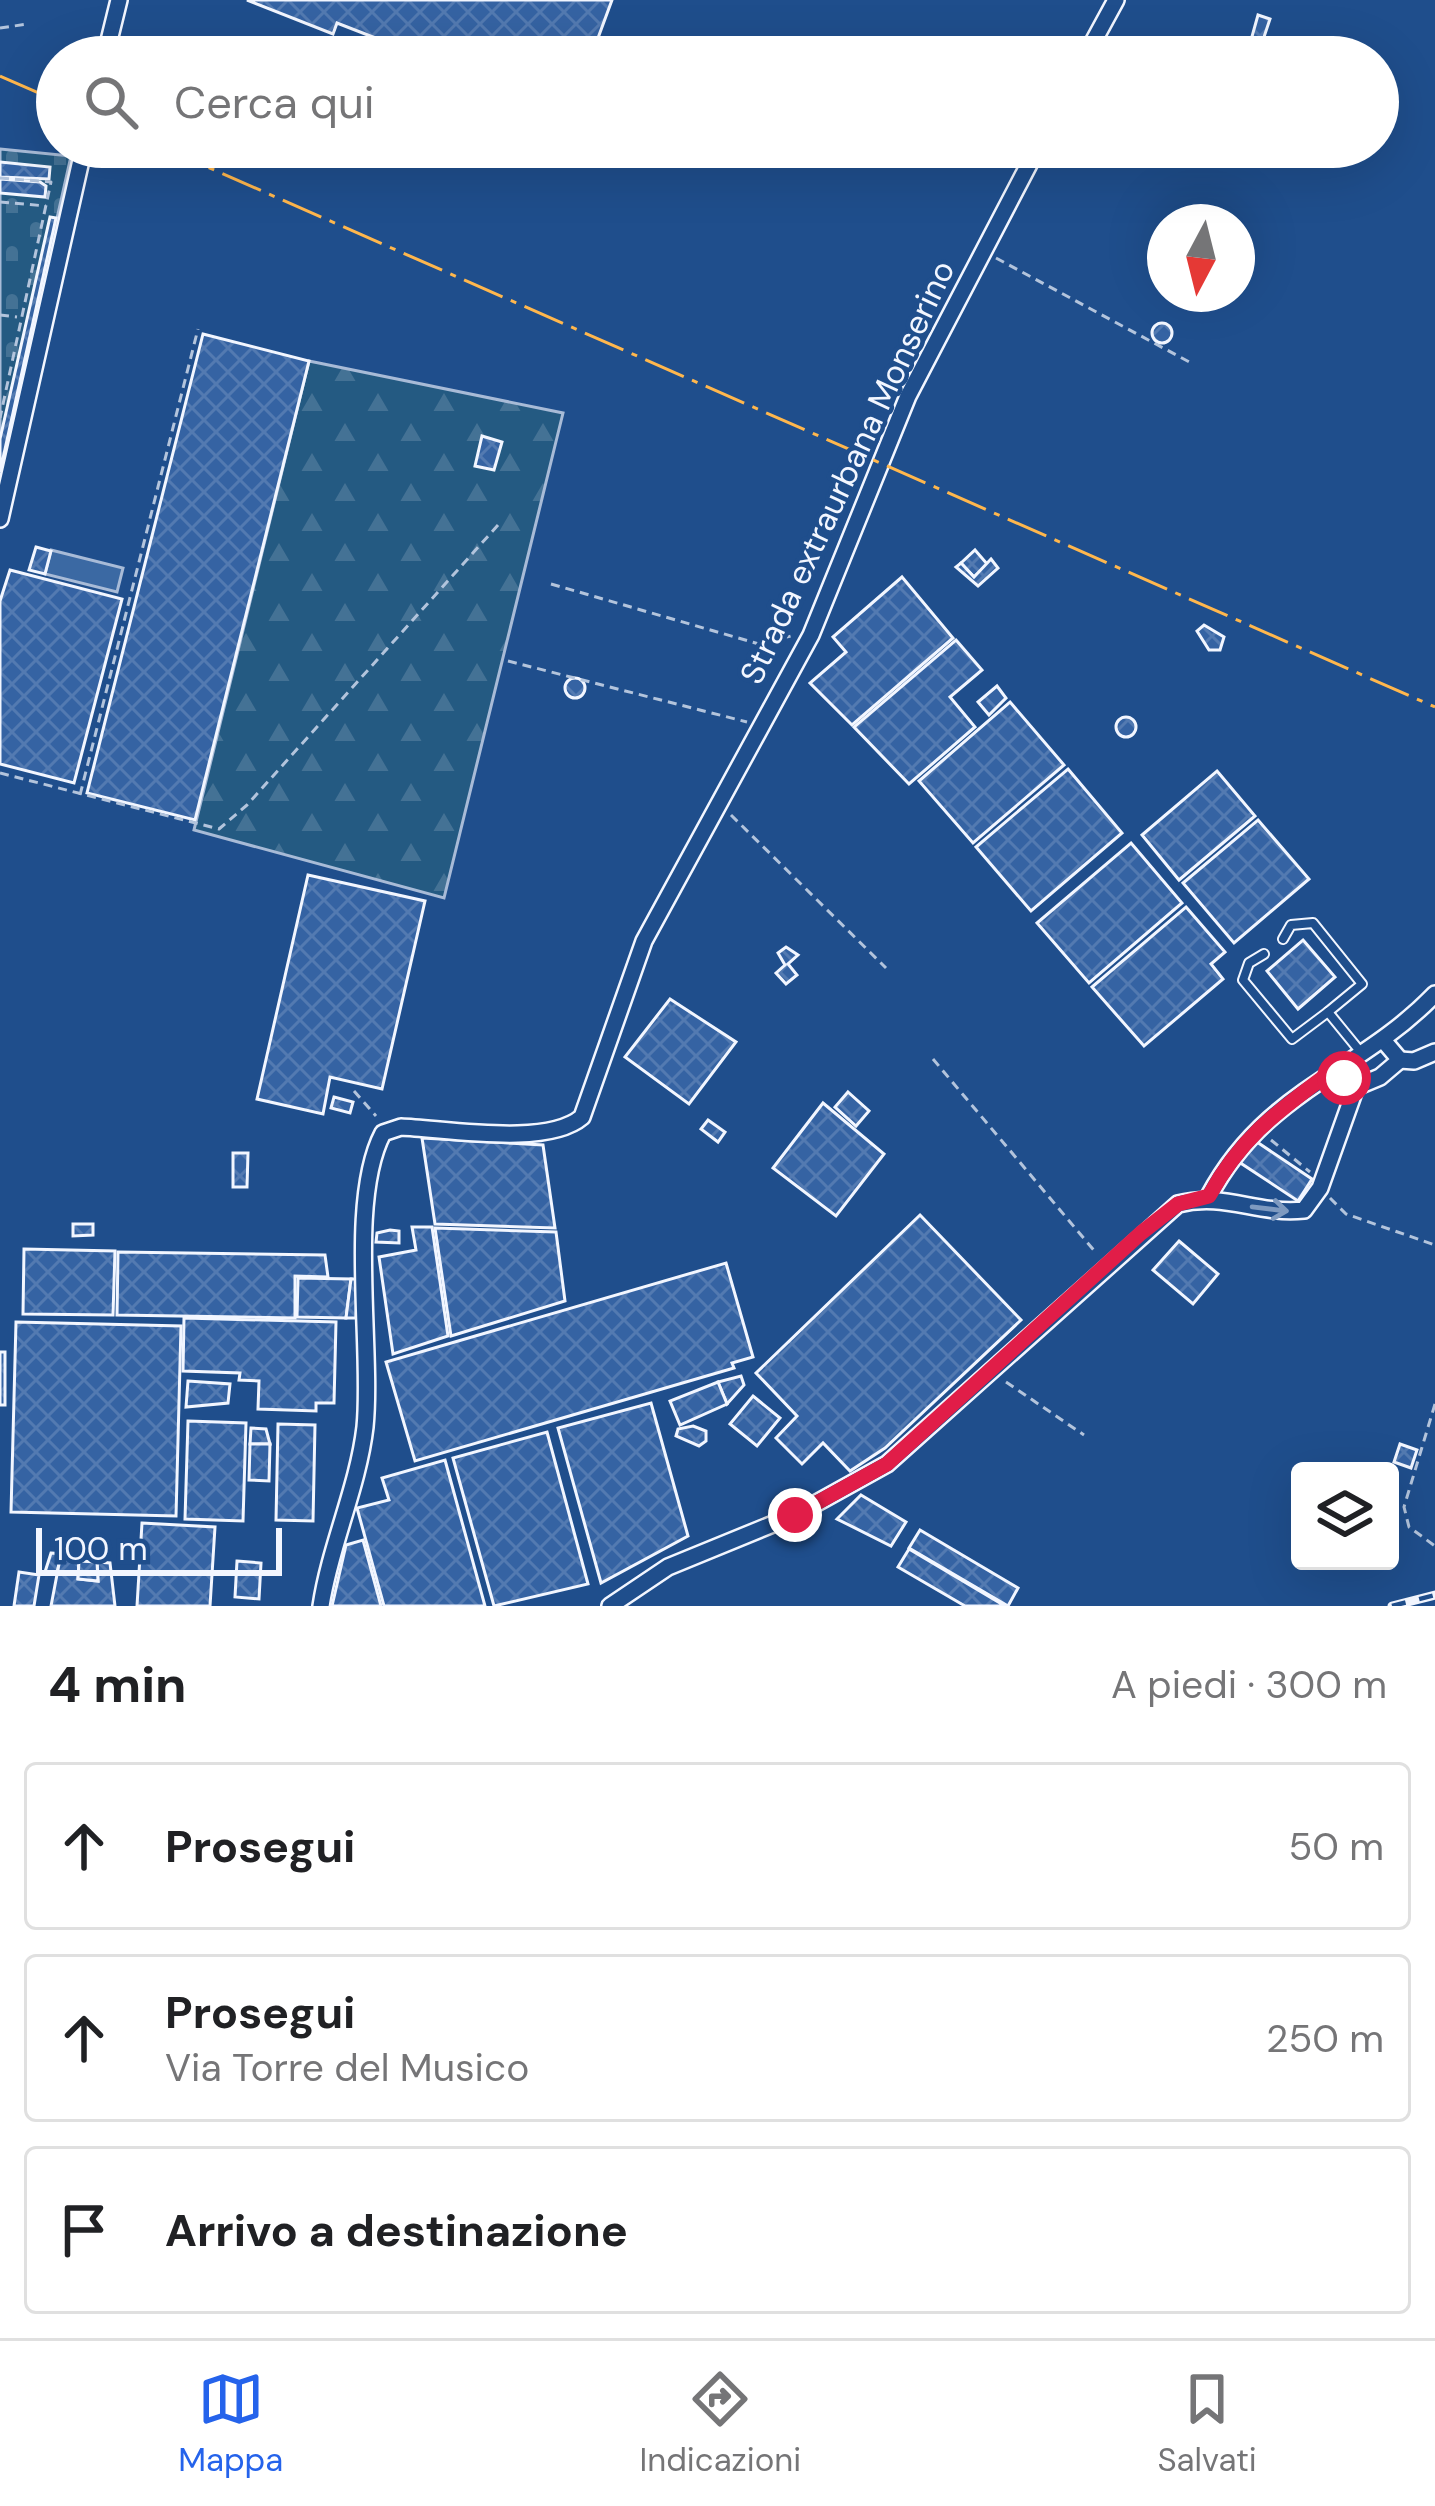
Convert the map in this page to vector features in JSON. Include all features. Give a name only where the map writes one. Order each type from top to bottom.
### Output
[{"type":"street","points":[[110,36],[119,0]]},
{"type":"street","points":[[1096,36],[1116,0]]},
{"type":"street","points":[[0,520],[79,168]]},
{"type":"street","name":"Strada extraurbana Monserino","points":[[382,1133],[401,1127],[538,1133],[569,1128],[582,1117],[644,941],[811,635],[908,395],[1027,168]]},
{"type":"street","points":[[1209,1196],[1232,1154],[1255,1128],[1359,1050],[1383,1040],[1435,994]]},
{"type":"street","points":[[1383,1040],[1395,1048],[1400,1060]]},
{"type":"street","points":[[610,1606],[668,1567],[856,1485],[887,1464],[1178,1204],[1209,1196],[1275,1213],[1304,1210],[1320,1188],[1356,1087],[1380,1077],[1400,1060],[1414,1061],[1435,1052]]},
{"type":"street","points":[[1340,1065],[1356,1087]]},
{"type":"street","points":[[321,1606],[365,1429],[367,1215],[382,1133]]},
{"type":"lane","points":[[1264,954],[1249,963],[1243,980],[1292,1040],[1362,984],[1313,923],[1292,925],[1283,939]]},
{"type":"lane","points":[[1328,1012],[1359,1050]]},
{"type":"path","points":[[0,28],[28,24]]},
{"type":"path","points":[[0,178],[51,182],[0,418]]},
{"type":"path","points":[[0,202],[46,206]]},
{"type":"path","points":[[984,251],[1193,364]]},
{"type":"path","points":[[0,315],[19,318]]},
{"type":"path","points":[[79,797],[198,329]]},
{"type":"path","points":[[0,773],[208,829],[227,824],[498,525]]},
{"type":"path","points":[[551,584],[759,644],[811,635]]},
{"type":"path","points":[[508,661],[760,725]]},
{"type":"path","points":[[715,805],[733,816],[886,968]]},
{"type":"path","points":[[933,1059],[1106,1264]]},
{"type":"path","points":[[354,1091],[382,1122],[382,1133]]},
{"type":"path","points":[[1255,1128],[1314,1175],[1320,1188],[1346,1214],[1435,1245]]},
{"type":"path","points":[[990,1371],[1084,1435]]},
{"type":"path","points":[[1435,1404],[1403,1507],[1409,1528],[1435,1546]]},
{"type":"green space","points":[[0,149],[36,153],[36,168],[68,168],[0,472]]},
{"type":"green space","points":[[309,361],[563,413],[444,898],[194,830]]},
{"type":"shaded area","points":[[51,550],[123,568],[117,592],[45,574]]},
{"type":"building","points":[[247,0],[612,0],[599,36],[370,36],[337,23],[333,34]]},
{"type":"building","points":[[1258,15],[1270,19],[1264,36],[1252,36]]},
{"type":"building","points":[[0,162],[50,168],[49,179],[0,177]]},
{"type":"building","points":[[0,179],[40,182],[46,186],[45,197],[0,193]]},
{"type":"building","points":[[50,217],[56,218],[0,472],[0,439]]},
{"type":"building","points":[[1162,323],[1172,333],[1162,343],[1152,333]]},
{"type":"building","points":[[203,334],[309,361],[195,820],[87,793]]},
{"type":"building","points":[[482,436],[502,442],[494,470],[475,466]]},
{"type":"building","points":[[36,547],[51,551],[45,574],[29,570]]},
{"type":"building","points":[[975,550],[988,565],[974,577],[961,563]]},
{"type":"building","points":[[991,559],[998,568],[978,586],[956,567],[961,563],[974,577]]},
{"type":"building","points":[[10,570],[122,599],[74,783],[0,764],[0,601]]},
{"type":"building","points":[[902,577],[953,638],[852,725],[810,683],[846,652],[833,637]]},
{"type":"building","points":[[1204,625],[1224,637],[1220,650],[1209,650],[1197,631]]},
{"type":"building","points":[[956,640],[982,670],[950,697],[975,727],[909,784],[854,727]]},
{"type":"building","points":[[575,678],[585,688],[575,698],[565,688]]},
{"type":"building","points":[[997,686],[1006,698],[989,715],[978,702]]},
{"type":"building","points":[[1010,702],[1064,765],[973,843],[919,781]]},
{"type":"building","points":[[1126,717],[1136,727],[1126,737],[1116,727]]},
{"type":"building","points":[[1068,769],[1122,833],[1031,911],[976,847]]},
{"type":"building","points":[[1217,771],[1255,816],[1179,880],[1142,835]]},
{"type":"building","points":[[1258,820],[1309,879],[1234,943],[1183,883]]},
{"type":"building","points":[[1131,843],[1182,903],[1089,983],[1037,923]]},
{"type":"building","points":[[308,875],[425,901],[382,1089],[330,1077],[323,1114],[257,1099]]},
{"type":"building","points":[[1186,907],[1225,952],[1211,964],[1223,979],[1144,1046],[1092,987]]},
{"type":"building","points":[[1303,940],[1335,977],[1298,1009],[1267,971]]},
{"type":"building","points":[[786,947],[798,955],[788,964],[797,975],[786,984],[776,973],[785,965],[778,953]]},
{"type":"building","points":[[670,999],[736,1042],[689,1104],[625,1057]]},
{"type":"building","points":[[848,1092],[869,1111],[856,1126],[835,1107]]},
{"type":"building","points":[[334,1097],[353,1102],[350,1113],[331,1108]]},
{"type":"building","points":[[823,1103],[884,1154],[836,1216],[773,1168]]},
{"type":"building","points":[[708,1120],[725,1132],[718,1142],[701,1129]]},
{"type":"building","points":[[422,1138],[543,1145],[555,1228],[435,1224]]},
{"type":"building","points":[[1254,1140],[1312,1179],[1298,1201],[1239,1162]]},
{"type":"building","points":[[233,1153],[248,1153],[247,1187],[233,1187]]},
{"type":"building","points":[[920,1215],[1021,1320],[885,1448],[850,1471],[823,1443],[802,1464],[776,1438],[797,1416],[756,1373]]},
{"type":"building","points":[[73,1224],[93,1224],[93,1235],[73,1236]]},
{"type":"building","points":[[412,1227],[432,1227],[448,1336],[393,1354],[379,1257],[416,1250]]},
{"type":"building","points":[[435,1228],[556,1232],[565,1301],[451,1336]]},
{"type":"building","points":[[399,1231],[399,1243],[376,1242],[377,1233]]},
{"type":"building","points":[[1179,1241],[1218,1274],[1193,1304],[1153,1270]]},
{"type":"building","points":[[24,1249],[115,1251],[113,1315],[23,1314]]},
{"type":"building","points":[[118,1252],[325,1255],[328,1277],[295,1276],[295,1318],[117,1315]]},
{"type":"building","points":[[726,1263],[753,1357],[732,1363],[734,1368],[415,1461],[386,1362]]},
{"type":"building","points":[[298,1278],[351,1279],[346,1318],[297,1317]]},
{"type":"building","points":[[351,1279],[357,1279],[356,1318],[346,1318]]},
{"type":"building","points":[[184,1318],[336,1322],[334,1403],[316,1403],[316,1411],[258,1409],[259,1381],[239,1380],[240,1373],[183,1371]]},
{"type":"building","points":[[16,1322],[181,1326],[176,1516],[11,1512]]},
{"type":"building","points":[[0,1352],[5,1352],[5,1405],[0,1405]]},
{"type":"building","points":[[741,1376],[744,1385],[727,1404],[718,1382]]},
{"type":"building","points":[[188,1381],[230,1384],[228,1403],[186,1407]]},
{"type":"building","points":[[718,1382],[727,1404],[680,1425],[670,1401]]},
{"type":"building","points":[[753,1396],[780,1418],[757,1446],[730,1424]]},
{"type":"building","points":[[651,1403],[688,1536],[601,1583],[558,1428]]},
{"type":"building","points":[[188,1421],[246,1423],[243,1521],[185,1519]]},
{"type":"building","points":[[278,1424],[315,1425],[313,1521],[276,1520]]},
{"type":"building","points":[[693,1426],[706,1431],[706,1441],[699,1446],[676,1436],[678,1429]]},
{"type":"building","points":[[251,1428],[266,1429],[270,1444],[250,1444]]},
{"type":"building","points":[[547,1432],[588,1584],[494,1606],[453,1458]]},
{"type":"building","points":[[250,1444],[270,1444],[269,1481],[249,1480]]},
{"type":"building","points":[[1400,1444],[1417,1450],[1411,1468],[1394,1462]]},
{"type":"building","points":[[445,1460],[485,1606],[384,1606],[357,1508],[389,1500],[382,1478]]},
{"type":"building","points":[[861,1495],[906,1522],[891,1546],[837,1519]]},
{"type":"building","points":[[142,1523],[215,1527],[210,1606],[137,1606]]},
{"type":"building","points":[[920,1530],[1018,1588],[1008,1606],[909,1548]]},
{"type":"building","points":[[363,1540],[381,1606],[332,1606],[346,1545]]},
{"type":"building","points":[[909,1549],[1005,1606],[965,1606],[898,1567]]},
{"type":"building","points":[[51,1553],[80,1555],[79,1561],[60,1559],[57,1573],[45,1572]]},
{"type":"building","points":[[60,1559],[79,1561],[78,1579],[98,1581],[97,1562],[110,1563],[115,1606],[51,1606]]},
{"type":"building","points":[[79,1561],[97,1562],[98,1581],[78,1579]]},
{"type":"building","points":[[237,1561],[261,1563],[259,1599],[235,1597]]},
{"type":"building","points":[[19,1572],[39,1575],[34,1606],[14,1606]]},
{"type":"railway","points":[[1392,1606],[1435,1595]]},
{"type":"power","points":[[0,76],[36,92]]},
{"type":"power","points":[[210,168],[1435,707]]},
{"type":"route","points":[[795,1515],[887,1464],[1141,1233],[1178,1204],[1209,1196],[1232,1154],[1255,1128],[1340,1065],[1344,1078]]}]
